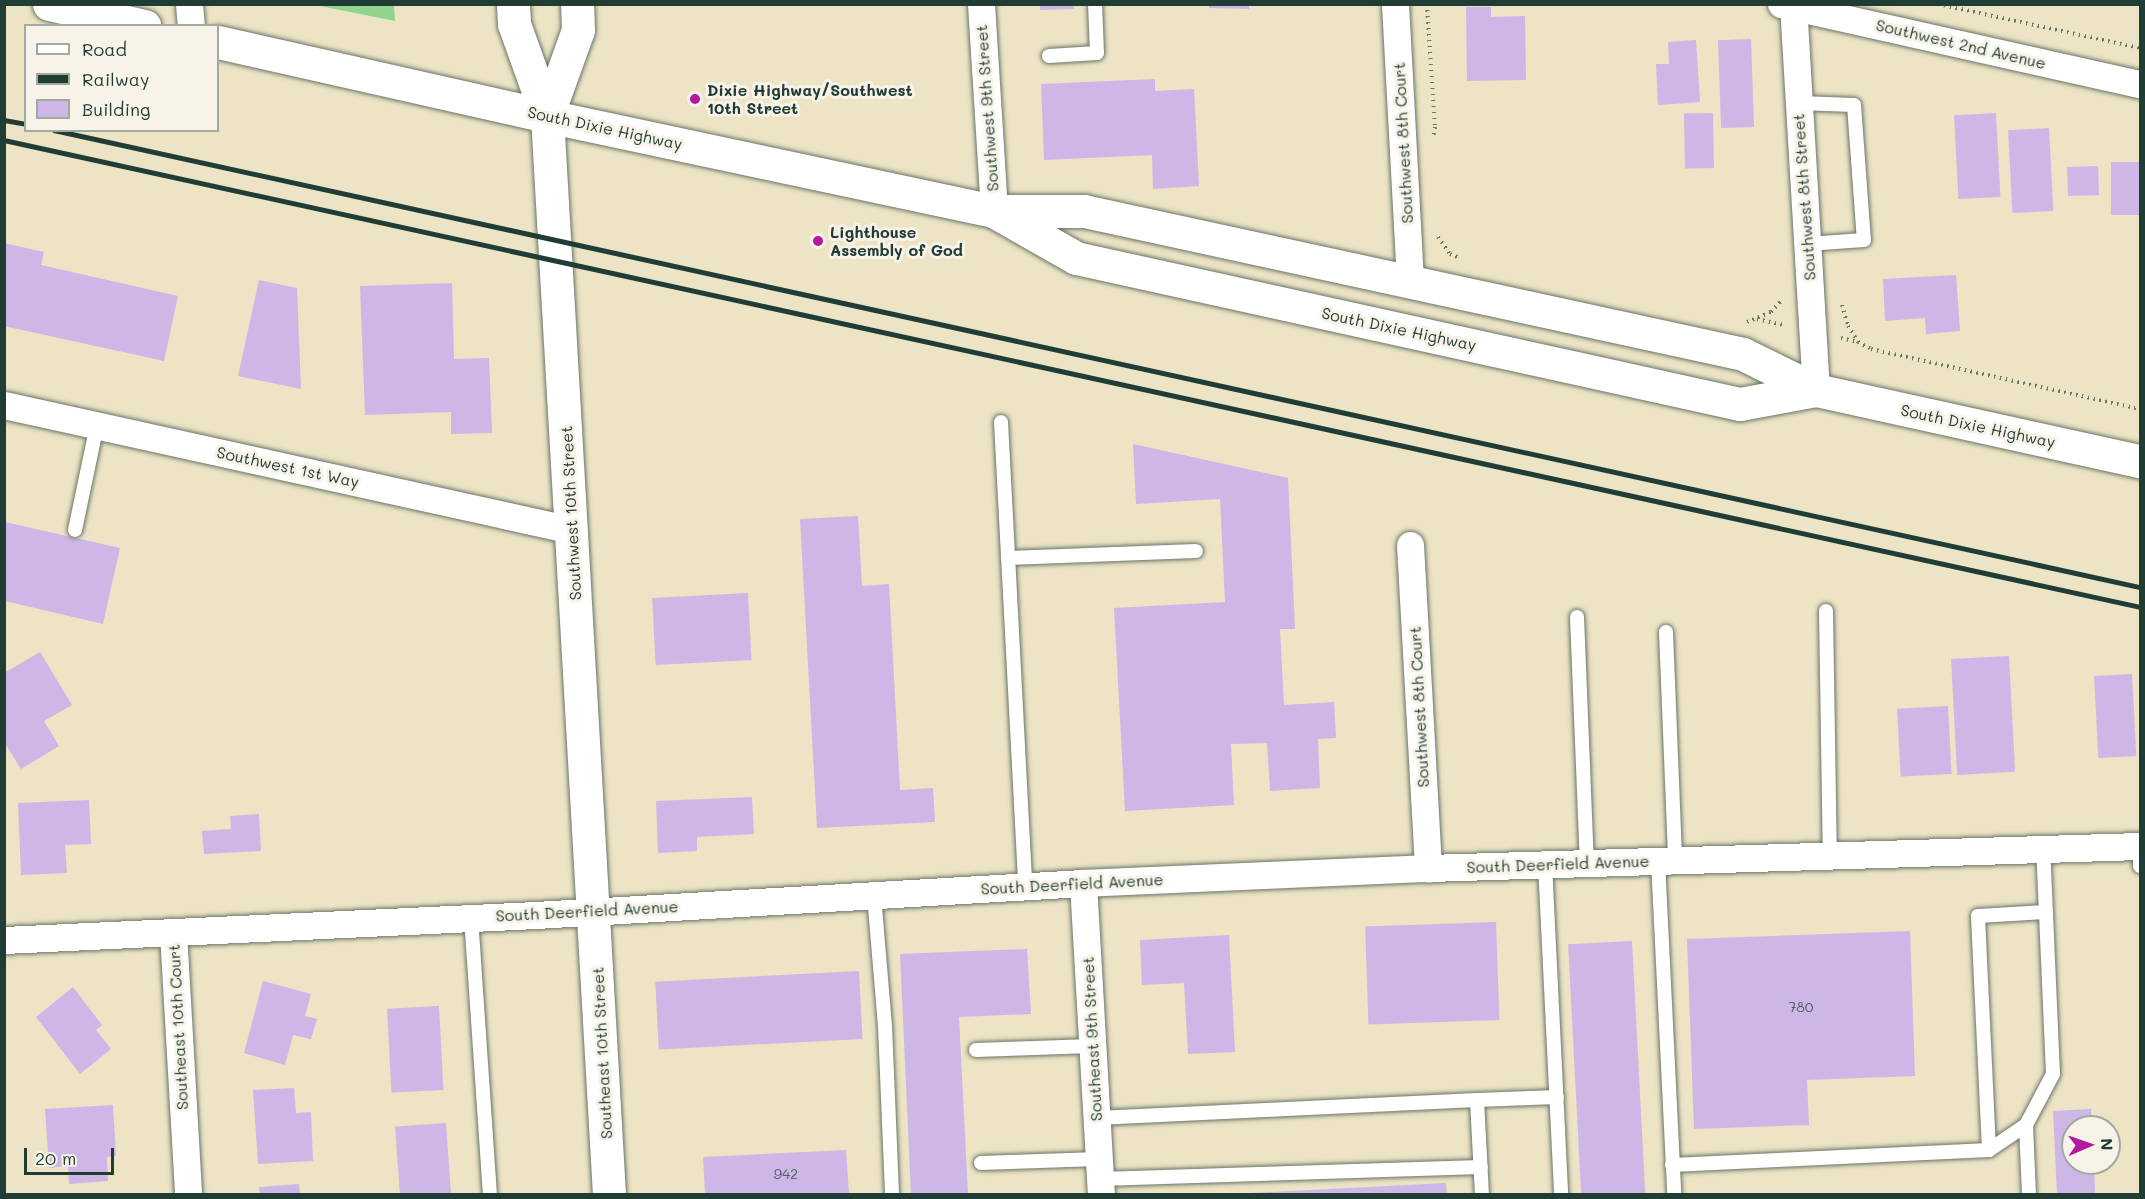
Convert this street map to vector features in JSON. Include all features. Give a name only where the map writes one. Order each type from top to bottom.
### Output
[{"type":"main road","points":[[49,4],[135,24]]},
{"type":"main road","name":"Southwest 10th Street","points":[[513,4],[514,24],[547,116],[595,911]]},
{"type":"main road","name":"Southwest 10th Street","points":[[547,116],[578,30],[577,4]]},
{"type":"main road","name":"South Dixie Highway","points":[[219,42],[547,116],[994,211],[1084,211],[1743,354],[1816,390],[2140,461]]},
{"type":"main road","name":"South Dixie Highway","points":[[994,211],[1076,258],[1740,404],[1816,390]]},
{"type":"main road","name":"Southeast 10th Street","points":[[595,911],[609,1194]]},
{"type":"street","points":[[189,4],[191,24]]},
{"type":"street","name":"Southwest 9th Street","points":[[981,4],[994,211]]},
{"type":"street","name":"Southwest 8th Court","points":[[1395,4],[1410,282]]},
{"type":"street","name":"Southwest 2nd Avenue","points":[[1789,5],[2140,84]]},
{"type":"street","name":"Southwest 8th Street","points":[[1789,5],[1808,244],[1816,390]]},
{"type":"street","name":"Southwest 1st Way","points":[[4,405],[572,530]]},
{"type":"street","name":"Southwest 8th Court","points":[[1410,545],[1428,868]]},
{"type":"street","name":"South Deerfield Avenue","points":[[4,940],[595,911],[1083,883],[1428,868],[2043,849],[2140,853]]},
{"type":"street","name":"Southeast 9th Street","points":[[1083,883],[1100,1178]]},
{"type":"street","name":"Southeast 10th Court","points":[[173,932],[188,1194]]},
{"type":"lane","points":[[1049,56],[1097,53],[1095,4]]},
{"type":"lane","points":[[1798,103],[1854,105],[1864,240],[1808,244]]},
{"type":"lane","points":[[1001,422],[1025,887]]},
{"type":"lane","points":[[75,530],[97,425]]},
{"type":"lane","points":[[1008,558],[1196,551]]},
{"type":"lane","points":[[1826,611],[1830,856]]},
{"type":"lane","points":[[1577,617],[1587,863]]},
{"type":"lane","points":[[1666,632],[1667,861],[1674,1194]]},
{"type":"lane","points":[[1672,1165],[1989,1150],[2026,1125],[2053,1074],[2043,849]]},
{"type":"lane","points":[[1545,864],[1561,1194]]},
{"type":"lane","points":[[874,895],[885,1026],[892,1194]]},
{"type":"lane","points":[[1989,1150],[1978,916],[2046,912]]},
{"type":"lane","points":[[471,917],[490,1194]]},
{"type":"lane","points":[[975,1050],[1092,1046]]},
{"type":"lane","points":[[1096,1118],[1557,1097]]},
{"type":"lane","points":[[1477,1100],[1482,1194]]},
{"type":"lane","points":[[2026,1125],[2030,1194]]},
{"type":"lane","points":[[981,1163],[1100,1178],[1481,1167]]},
{"type":"path","points":[[1427,4],[1435,127],[1430,149]]},
{"type":"path","points":[[1938,4],[2140,48]]},
{"type":"path","points":[[1436,232],[1450,254],[1466,262]]},
{"type":"path","points":[[1742,323],[1772,312],[1784,296]]},
{"type":"path","points":[[1897,357],[2134,408],[2140,407]]},
{"type":"green space","points":[[315,5],[394,5],[395,21]]},
{"type":"building","points":[[1040,4],[1074,4],[1074,9],[1040,10]]},
{"type":"building","points":[[1209,5],[1249,5],[1249,9],[1209,8]]},
{"type":"building","points":[[1466,7],[1491,7],[1491,17],[1525,16],[1526,80],[1467,81]]},
{"type":"building","points":[[1751,39],[1754,127],[1721,128],[1718,40]]},
{"type":"building","points":[[1696,40],[1700,102],[1658,105],[1656,64],[1669,64],[1668,42]]},
{"type":"building","points":[[1155,79],[1155,91],[1194,89],[1199,186],[1153,189],[1152,155],[1044,160],[1041,84]]},
{"type":"building","points":[[1713,113],[1714,168],[1685,168],[1684,114]]},
{"type":"building","points":[[1996,113],[2000,197],[1958,199],[1954,115]]},
{"type":"building","points":[[2049,128],[2053,211],[2012,213],[2008,130]]},
{"type":"building","points":[[2111,162],[2140,162],[2140,215],[2111,215]]},
{"type":"building","points":[[2098,166],[2099,195],[2068,196],[2067,167]]},
{"type":"building","points":[[4,243],[44,252],[41,265],[178,296],[164,361],[4,326]]},
{"type":"building","points":[[1956,275],[1960,331],[1926,334],[1925,318],[1885,321],[1883,279]]},
{"type":"building","points":[[259,280],[297,288],[301,389],[238,376]]},
{"type":"building","points":[[452,283],[454,359],[489,358],[492,433],[451,434],[451,412],[365,415],[360,286]]},
{"type":"building","points":[[1133,444],[1288,478],[1295,629],[1280,629],[1284,705],[1334,702],[1336,738],[1318,739],[1320,788],[1270,791],[1267,743],[1231,744],[1234,805],[1125,811],[1114,608],[1225,602],[1220,499],[1136,504]]},
{"type":"building","points":[[858,516],[862,586],[889,584],[900,790],[933,788],[935,822],[817,828],[800,519]]},
{"type":"building","points":[[5,522],[120,548],[103,624],[5,601]]},
{"type":"building","points":[[748,593],[752,660],[656,665],[652,598]]},
{"type":"building","points":[[40,652],[72,705],[44,721],[59,746],[21,769],[4,742],[4,673]]},
{"type":"building","points":[[2009,656],[2015,772],[1957,775],[1951,659]]},
{"type":"building","points":[[2132,674],[2136,756],[2098,758],[2094,676]]},
{"type":"building","points":[[1948,706],[1952,774],[1901,777],[1897,709]]},
{"type":"building","points":[[752,797],[754,834],[697,837],[697,851],[658,853],[656,801]]},
{"type":"building","points":[[89,800],[91,844],[65,845],[67,873],[21,875],[18,803]]},
{"type":"building","points":[[259,814],[261,851],[204,854],[202,831],[231,829],[230,816]]},
{"type":"building","points":[[1496,922],[1499,1020],[1368,1025],[1365,927]]},
{"type":"building","points":[[1910,931],[1915,1076],[1807,1080],[1809,1125],[1694,1129],[1687,939]]},
{"type":"building","points":[[1229,935],[1235,1052],[1188,1054],[1184,983],[1142,985],[1140,940]]},
{"type":"building","points":[[1632,941],[1645,1194],[1581,1194],[1568,944]]},
{"type":"building","points":[[1027,949],[1031,1014],[959,1017],[968,1194],[911,1194],[900,954]]},
{"type":"building","points":[[859,971],[863,1039],[659,1050],[655,982]]},
{"type":"building","points":[[263,981],[311,994],[305,1016],[317,1019],[311,1039],[293,1035],[285,1065],[244,1053]]},
{"type":"building","points":[[73,987],[102,1025],[96,1030],[111,1049],[80,1074],[36,1017]]},
{"type":"building","points":[[439,1006],[443,1090],[391,1093],[387,1009]]},
{"type":"building","points":[[294,1088],[296,1113],[311,1112],[313,1161],[258,1164],[253,1090]]},
{"type":"building","points":[[113,1105],[116,1156],[107,1157],[108,1181],[69,1184],[68,1166],[49,1168],[45,1109]]},
{"type":"building","points":[[2091,1109],[2091,1115],[2061,1115],[2061,1175],[2094,1175],[2095,1194],[2057,1194],[2053,1111]]},
{"type":"building","points":[[446,1123],[451,1194],[400,1194],[395,1127]]},
{"type":"building","points":[[846,1150],[849,1194],[705,1194],[703,1157]]},
{"type":"building","points":[[1446,1183],[1447,1194],[1250,1194],[1250,1193]]},
{"type":"building","points":[[299,1184],[300,1194],[260,1194],[259,1187]]},
{"type":"railway","points":[[4,120],[24,124]]},
{"type":"railway","points":[[63,132],[2140,587]]},
{"type":"railway","points":[[4,140],[2140,607]]},
{"type":"place","name":"Dixie Highway/Southwest 10th Street","points":[[695,99]]},
{"type":"place","name":"Lighthouse Assembly of God","points":[[818,241]]}]
